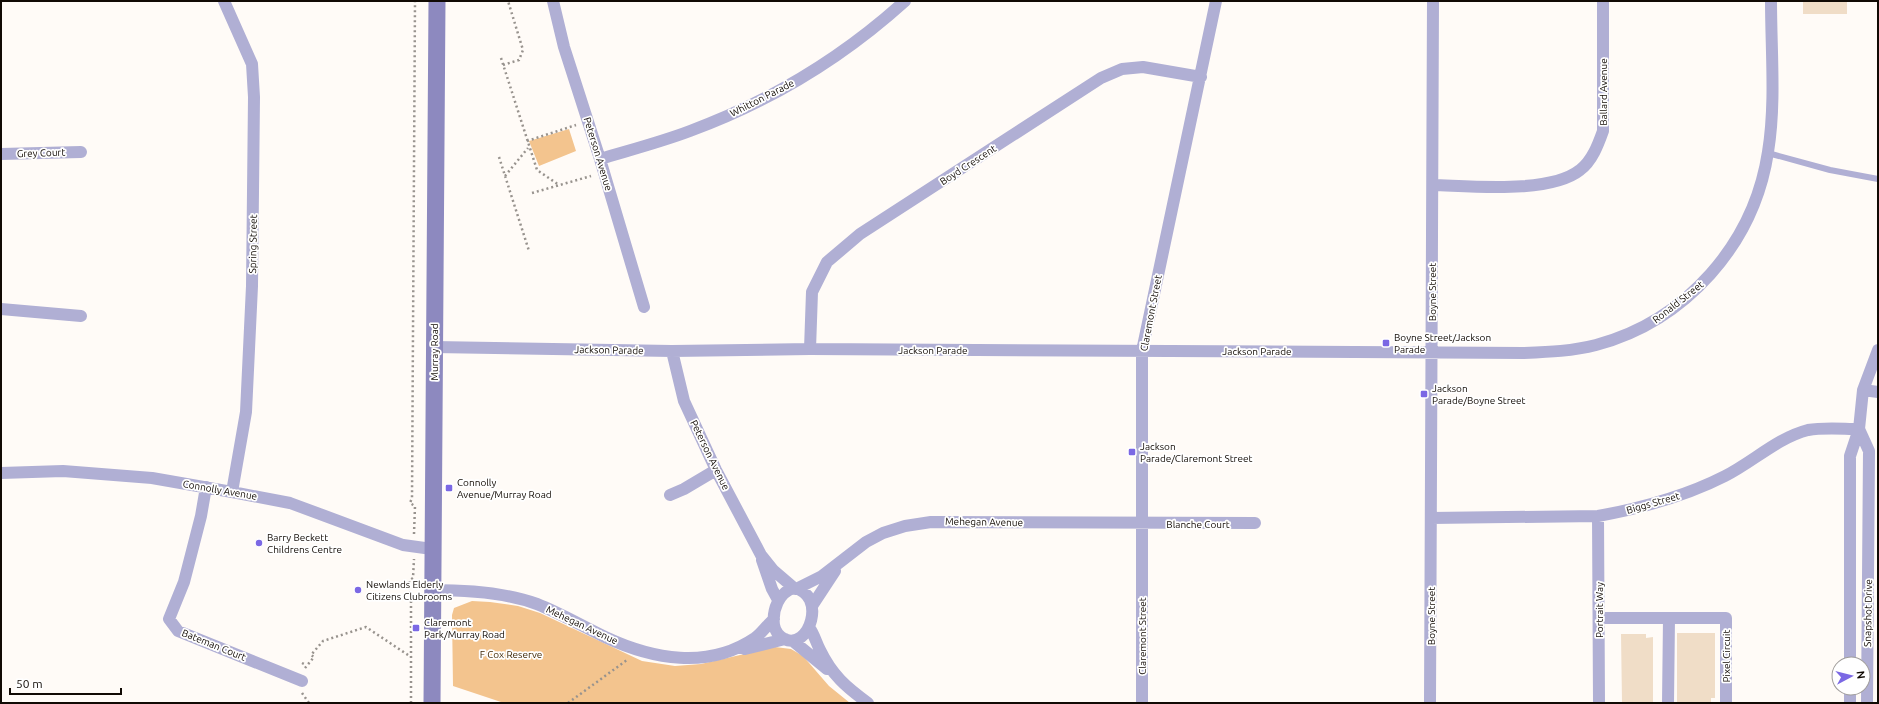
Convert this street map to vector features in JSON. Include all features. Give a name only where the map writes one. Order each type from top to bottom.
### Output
[{"type":"main road","name":"Murray Road","points":[[432,703],[436,1]]},
{"type":"street","name":"Spring Street","points":[[224,1],[252,64],[254,97],[252,286],[246,412],[232,492]]},
{"type":"street","name":"Peterson Avenue","points":[[553,1],[564,47],[600,159],[644,307]]},
{"type":"street","name":"Whitton Parade","points":[[600,159],[690,131],[744,109],[792,83],[840,52],[887,17],[905,1]]},
{"type":"street","name":"Claremont Street","points":[[1142,703],[1142,351],[1216,1]]},
{"type":"street","name":"Boyne Street","points":[[1430,703],[1434,1]]},
{"type":"street","name":"Ballard Avenue","points":[[1432,184],[1538,185],[1557,182],[1570,177],[1582,169],[1598,146],[1603,131],[1603,1]]},
{"type":"street","name":"Ronald Street","points":[[1432,352],[1560,352],[1596,345],[1633,332],[1650,324],[1685,299],[1705,282],[1728,253],[1747,220],[1759,189],[1768,153],[1771,120],[1771,1]]},
{"type":"street","name":"Boyd Crescent","points":[[810,349],[812,292],[827,262],[860,234],[1101,78],[1122,70],[1143,67],[1201,77]]},
{"type":"street","name":"Grey Court","points":[[1,154],[81,152]]},
{"type":"street","points":[[1,309],[81,316]]},
{"type":"street","name":"Jackson Parade","points":[[434,347],[672,351],[810,349],[1432,352]]},
{"type":"street","name":"Snapshot Drive","points":[[1850,656],[1850,456],[1859,429],[1863,390],[1878,350]]},
{"type":"street","name":"Peterson Avenue","points":[[672,351],[684,401],[716,470],[761,555],[768,579],[778,600]]},
{"type":"street","points":[[1863,390],[1878,392]]},
{"type":"street","name":"Snapshot Drive","points":[[1859,429],[1869,451],[1874,558],[1867,703]]},
{"type":"street","name":"Biggs Street","points":[[1431,518],[1598,516],[1649,505],[1682,495],[1725,476],[1782,440],[1797,433],[1810,430],[1859,429]]},
{"type":"street","points":[[670,495],[684,489],[716,470]]},
{"type":"street","name":"Connolly Avenue","points":[[1,473],[63,471],[152,478],[206,487],[290,503],[403,545],[432,549]]},
{"type":"street","name":"Bateman Court","points":[[206,487],[202,516],[184,582],[169,619],[178,632],[301,685]]},
{"type":"street","name":"Portrait Way","points":[[1598,516],[1600,618],[1599,703]]},
{"type":"street","name":"Mehegan Avenue","points":[[795,588],[822,576],[839,565],[866,542],[883,533],[905,526],[931,522],[1142,524]]},
{"type":"street","name":"Blanche Court","points":[[1142,524],[1255,523]]},
{"type":"street","name":"Peterson Avenue","points":[[761,555],[776,573],[795,588]]},
{"type":"street","points":[[1851,558],[1874,558]]},
{"type":"street","name":"Mehegan Avenue","points":[[812,606],[839,565]]},
{"type":"street","points":[[789,640],[802,637],[809,627],[812,606],[809,596],[802,590],[795,588],[787,590],[778,600],[774,619],[776,631],[868,703]]},
{"type":"street","name":"Mehegan Avenue","points":[[432,590],[452,590],[498,595],[535,603],[634,649],[663,656],[694,659],[732,650],[741,650],[789,640]]},
{"type":"street","name":"Pixel Circuit","points":[[1600,618],[1726,618],[1726,703]]},
{"type":"street","points":[[1668,703],[1669,618]]},
{"type":"street","name":"Mehegan Avenue","points":[[732,650],[755,638],[774,619]]},
{"type":"street","points":[[809,627],[822,655],[834,675]]},
{"type":"lane","points":[[1768,153],[1830,170],[1878,179]]},
{"type":"path","points":[[411,703],[411,598],[409,581],[413,578],[415,506],[410,503],[412,490],[415,1]]},
{"type":"path","points":[[503,65],[519,60],[523,50],[508,1]]},
{"type":"path","points":[[501,58],[537,170],[560,185]]},
{"type":"path","points":[[527,141],[588,121]]},
{"type":"path","points":[[505,176],[529,148]]},
{"type":"path","points":[[499,157],[529,251]]},
{"type":"path","points":[[532,193],[604,173]]},
{"type":"path","points":[[314,657],[311,655],[323,641],[366,627],[411,657]]},
{"type":"path","points":[[568,703],[631,657],[634,649]]},
{"type":"path","points":[[309,703],[301,685],[306,665],[316,654]]},
{"type":"path","points":[[302,663],[306,665]]},
{"type":"green space","points":[[569,129],[576,151],[539,166],[529,141]]},
{"type":"green space","name":"F Cox Reserve","points":[[472,601],[518,606],[540,613],[642,661],[675,666],[701,664],[775,647],[791,649],[803,656],[829,686],[850,703],[504,703],[453,686],[452,615],[454,608]]},
{"type":"building","points":[[1803,1],[1847,1],[1847,14],[1803,14]]},
{"type":"building","points":[[1677,633],[1715,633],[1715,698],[1711,698],[1711,703],[1677,703]]},
{"type":"building","points":[[1621,634],[1646,634],[1646,638],[1653,637],[1653,702],[1622,703]]},
{"type":"place","name":"Boyne Street/Jackson Parade","points":[[1386,343]]},
{"type":"place","name":"Jackson Parade/Boyne Street","points":[[1424,394]]},
{"type":"place","name":"Jackson Parade/Claremont Street","points":[[1132,452]]},
{"type":"place","name":"Connolly Avenue/Murray Road","points":[[449,488]]},
{"type":"place","name":"Barry Beckett Childrens Centre","points":[[259,543]]},
{"type":"place","name":"Newlands Elderly Citizens Clubrooms","points":[[358,590]]},
{"type":"place","name":"Claremont Park/Murray Road","points":[[416,628]]}]
